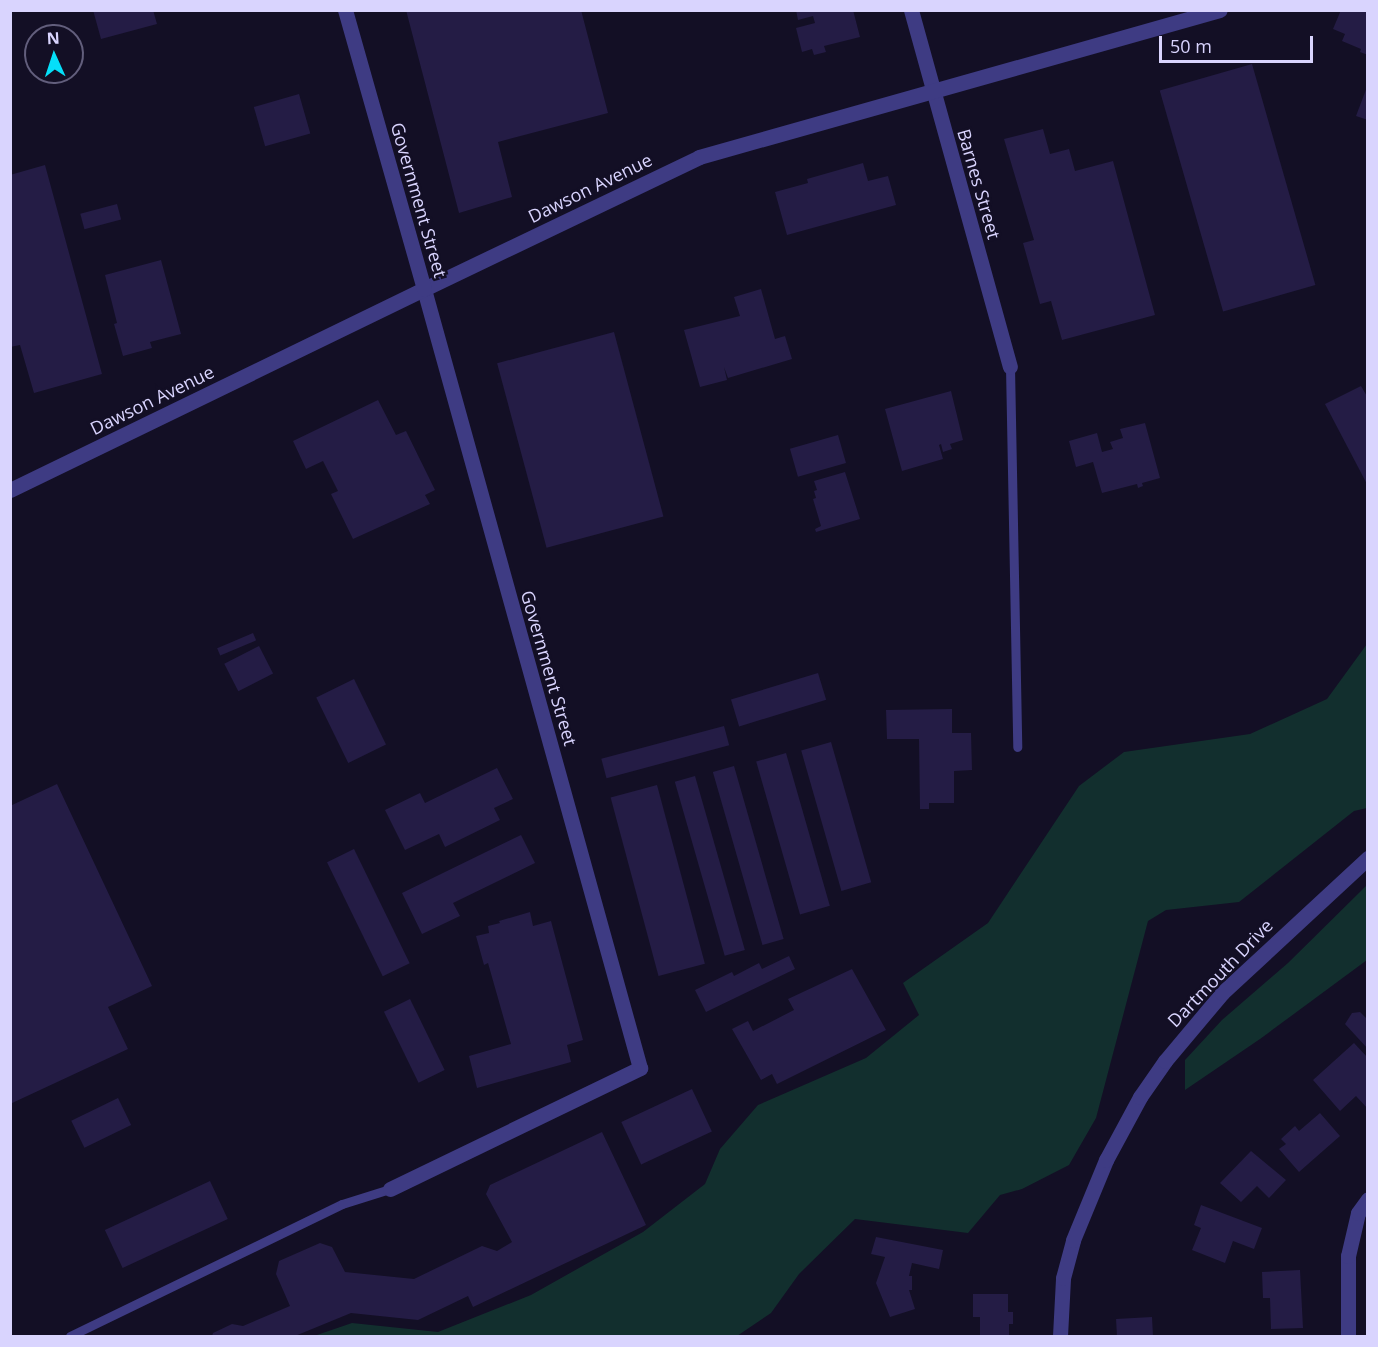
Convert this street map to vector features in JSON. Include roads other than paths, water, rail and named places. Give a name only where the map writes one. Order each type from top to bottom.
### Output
[{"type":"street","name":"Government Street","points":[[345,10],[640,1068],[390,1189]]},
{"type":"street","name":"Barnes Street","points":[[911,10],[1010,367]]},
{"type":"street","name":"Dawson Avenue","points":[[10,490],[699,157],[1220,10]]},
{"type":"street","name":"Dartmouth Drive","points":[[1060,1336],[1063,1278],[1073,1240],[1106,1160],[1140,1097],[1165,1061],[1222,993],[1368,858]]},
{"type":"street","points":[[1348,1336],[1348,1256],[1358,1213],[1368,1199]]},
{"type":"lane","points":[[1010,367],[1017,747]]},
{"type":"lane","points":[[70,1336],[342,1204],[390,1189]]}]
